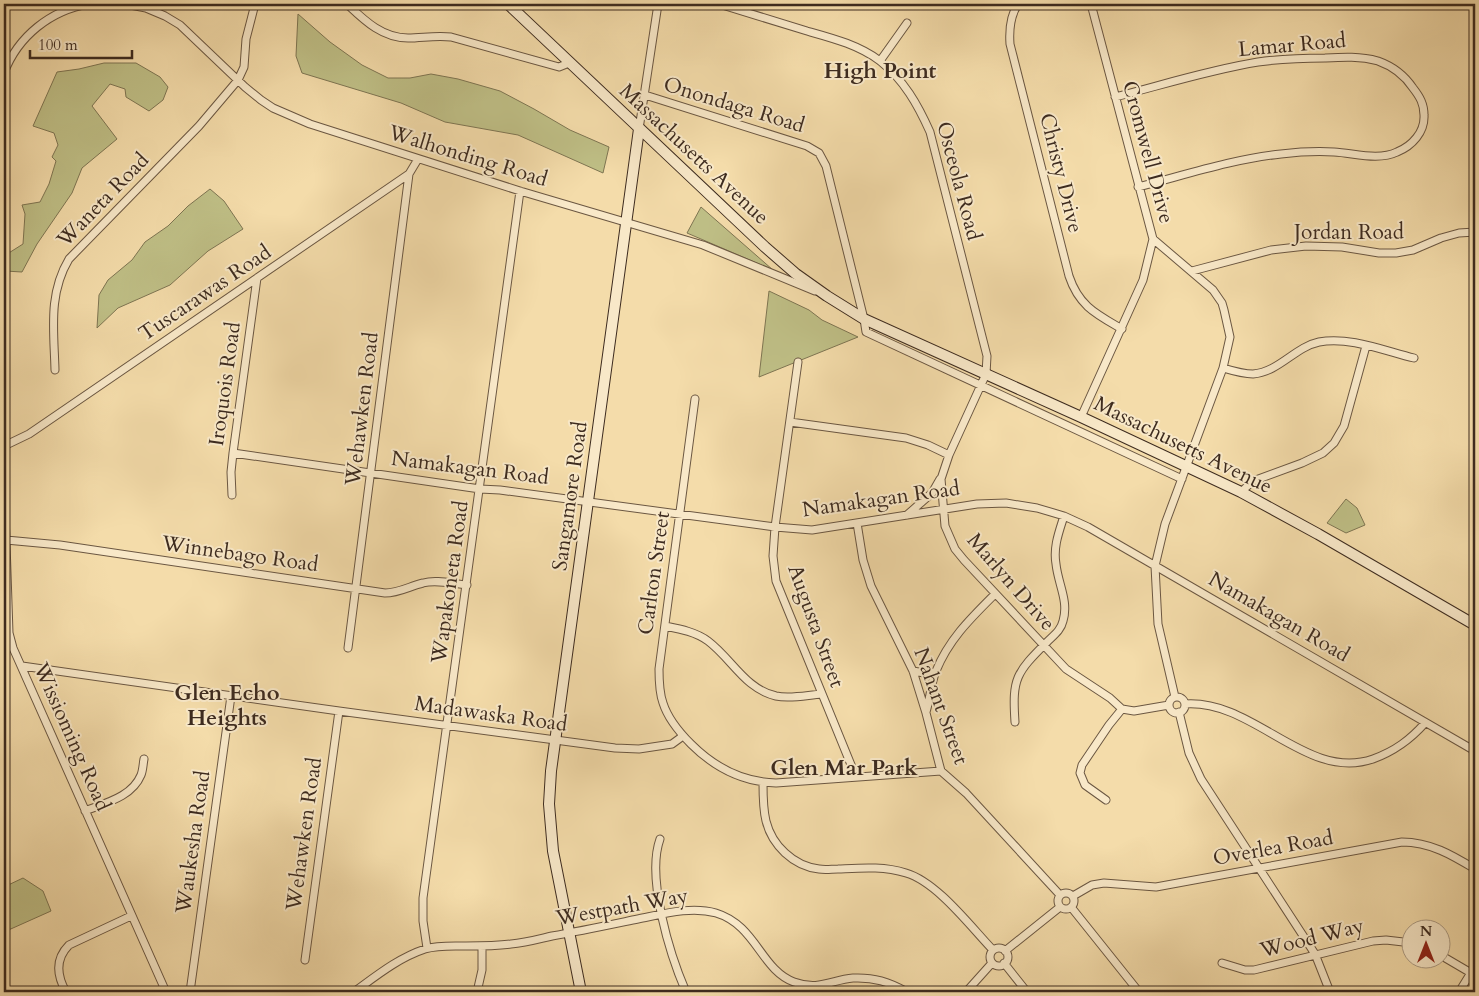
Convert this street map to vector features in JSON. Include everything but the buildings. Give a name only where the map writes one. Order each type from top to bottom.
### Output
[{"type":"main road","name":"Massachusetts Avenue","points":[[508,4],[639,129],[796,274],[827,296],[864,319],[1081,417],[1240,492],[1318,534],[1475,625]]},
{"type":"main road","name":"Sangamore Road","points":[[581,992],[553,851],[550,823],[551,771],[639,129]]},
{"type":"street","points":[[4,73],[15,51],[31,32],[50,17],[72,8],[89,4]]},
{"type":"street","name":"Walhonding Road","points":[[125,4],[146,8],[180,25],[238,80],[273,108],[290,116],[418,159],[703,245],[827,296]]},
{"type":"street","points":[[238,80],[244,67],[246,39],[255,4]]},
{"type":"street","points":[[347,4],[368,24],[388,34],[406,38],[451,37],[559,67],[569,63]]},
{"type":"street","name":"Sangamore Road","points":[[639,129],[658,4]]},
{"type":"street","name":"Osceola Road","points":[[719,4],[842,42],[865,52],[880,61],[909,91],[930,132],[987,356],[986,374]]},
{"type":"street","name":"Christy Drive","points":[[1018,4],[1012,15],[1009,30],[1010,44],[1068,276],[1079,297],[1092,312],[1122,329]]},
{"type":"street","points":[[1058,4],[1081,4]]},
{"type":"street","name":"Cromwell Drive","points":[[1081,417],[1143,280],[1153,239],[1091,4]]},
{"type":"street","points":[[880,61],[908,23]]},
{"type":"street","name":"Lamar Road","points":[[1115,97],[1226,68],[1258,62],[1291,58],[1360,57],[1380,62],[1400,73],[1408,80],[1424,107],[1425,122],[1419,135],[1410,145],[1397,153],[1383,156],[1333,152],[1282,154],[1246,160],[1138,187]]},
{"type":"street","name":"Waneta Road","points":[[55,370],[54,308],[56,288],[69,259],[199,126],[238,80]]},
{"type":"street","name":"Onondaga Road","points":[[645,95],[807,146],[820,153],[826,166],[864,319]]},
{"type":"street","name":"Tuscarawas Road","points":[[4,446],[29,434],[409,174],[418,159]]},
{"type":"street","name":"Wehawken Road","points":[[348,648],[409,174]]},
{"type":"street","name":"Wapakoneta Road","points":[[427,948],[423,920],[423,898],[520,190]]},
{"type":"street","name":"Jordan Road","points":[[1192,271],[1271,250],[1306,246],[1342,247],[1379,253],[1396,253],[1413,250],[1441,238],[1459,233],[1475,232]]},
{"type":"street","points":[[1153,239],[1213,290],[1222,303],[1230,337],[1223,368],[1165,524],[1155,566],[1158,624],[1175,697]]},
{"type":"street","name":"Iroquois Road","points":[[232,495],[231,472],[233,453],[257,278]]},
{"type":"street","name":"Massachusetts Avenue","points":[[864,319],[866,332],[1182,479]]},
{"type":"street","points":[[1223,368],[1243,373],[1264,372],[1305,347],[1317,342],[1333,340],[1345,341],[1414,358]]},
{"type":"street","points":[[1240,492],[1253,481],[1302,464],[1323,453],[1334,443],[1344,426],[1366,346]]},
{"type":"street","name":"Augusta Street","points":[[798,362],[775,527],[773,556],[776,582],[856,777]]},
{"type":"street","name":"Marlyn Drive","points":[[986,374],[941,479],[945,526],[956,549],[1043,646],[1066,669],[1110,698],[1122,709]]},
{"type":"street","name":"Carlton Street","points":[[683,736],[669,718],[662,702],[659,669],[695,399]]},
{"type":"street","points":[[790,422],[906,438],[950,455]]},
{"type":"street","name":"Namakagan Road","points":[[233,453],[480,489],[588,501],[775,527],[812,530],[977,504],[1006,503],[1038,508],[1064,516],[1088,527],[1475,751]]},
{"type":"street","points":[[907,515],[932,493],[941,479]]},
{"type":"street","name":"Wissioming Road","points":[[4,482],[9,633],[13,648],[166,992]]},
{"type":"street","points":[[1015,722],[1014,688],[1017,678],[1027,662],[1059,630],[1063,622],[1066,608],[1055,554],[1056,538],[1064,516]]},
{"type":"street","name":"Nahant Street","points":[[857,523],[863,560],[871,586],[913,671],[941,771],[966,793],[1060,894]]},
{"type":"street","name":"Winnebago Road","points":[[6,540],[60,545],[390,593],[432,582],[467,585]]},
{"type":"street","points":[[926,713],[936,672],[956,634],[995,594]]},
{"type":"street","points":[[665,626],[689,631],[706,640],[717,648],[748,682],[765,692],[778,696],[792,697],[822,694]]},
{"type":"street","name":"Madawaska Road","points":[[22,666],[339,712],[615,748],[639,749],[672,744],[683,736]]},
{"type":"street","points":[[913,671],[924,673],[936,672]]},
{"type":"street","name":"Waukesha Road","points":[[190,992],[230,696]]},
{"type":"street","points":[[1175,697],[1180,698],[1184,704]]},
{"type":"street","points":[[1175,697],[1171,699],[1169,705],[1171,710],[1179,712]]},
{"type":"street","points":[[1184,704],[1197,703],[1226,709],[1306,752],[1335,762],[1366,761],[1389,754],[1400,748],[1425,723]]},
{"type":"street","points":[[1179,712],[1184,708],[1184,704]]},
{"type":"street","points":[[1106,800],[1085,785],[1080,773],[1082,765],[1122,709],[1134,712],[1169,705]]},
{"type":"street","name":"Wehawken Road","points":[[305,960],[339,712]]},
{"type":"street","points":[[1179,712],[1189,753],[1201,779],[1315,954],[1330,992]]},
{"type":"street","points":[[683,736],[702,756],[719,768],[741,778],[762,783],[941,771]]},
{"type":"street","points":[[85,811],[116,799],[131,789],[142,774],[144,759]]},
{"type":"street","points":[[762,783],[765,820],[772,837],[783,852],[803,865],[819,869],[882,867],[907,873],[938,892],[993,950]]},
{"type":"street","points":[[660,839],[657,847],[655,871],[662,914],[669,946],[686,992]]},
{"type":"street","name":"Overlea Road","points":[[1073,896],[1092,885],[1104,883],[1156,887],[1402,842],[1416,842],[1430,846],[1475,869]]},
{"type":"street","points":[[1067,892],[1073,896],[1075,901],[1071,907],[1064,909],[1060,906],[1058,899],[1060,894],[1067,892]]},
{"type":"street","points":[[1005,951],[1060,906]]},
{"type":"street","points":[[1071,907],[1139,992]]},
{"type":"street","name":"Westpath Way","points":[[354,992],[394,964],[427,948],[513,944],[662,914],[697,910],[717,914],[732,920],[748,934],[780,975],[809,989],[852,978],[878,979],[907,992]]},
{"type":"street","points":[[66,992],[58,973],[58,962],[68,945],[131,916]]},
{"type":"street","name":"Wood Way","points":[[1222,963],[1245,970],[1254,970],[1373,941],[1402,942]]},
{"type":"street","points":[[477,992],[482,970],[482,946]]},
{"type":"street","points":[[993,950],[998,948],[1005,951]]},
{"type":"street","points":[[992,963],[990,958],[993,950]]},
{"type":"street","points":[[992,963],[997,965],[1004,963],[1007,959],[1005,951]]},
{"type":"street","points":[[1452,962],[1471,973]]},
{"type":"street","points":[[966,992],[992,963]]},
{"type":"street","points":[[1004,963],[1027,992]]},
{"type":"street","points":[[1459,992],[1475,966]]},
{"type":"green space","points":[[298,14],[330,42],[362,65],[388,78],[410,78],[431,74],[458,79],[500,91],[570,130],[609,147],[603,173],[518,135],[445,122],[401,103],[302,73],[296,56]]},
{"type":"green space","points":[[104,63],[136,63],[160,77],[168,87],[163,100],[149,111],[126,97],[125,89],[110,84],[92,106],[117,139],[82,168],[72,193],[37,244],[22,272],[5,271],[4,256],[23,244],[25,214],[22,205],[40,202],[49,184],[56,161],[52,157],[58,145],[54,133],[33,126],[57,72]]},
{"type":"green space","points":[[210,189],[224,201],[243,229],[208,251],[170,285],[118,308],[97,328],[99,295],[108,280],[132,260],[145,242],[168,226],[188,206]]},
{"type":"green space","points":[[701,207],[773,270],[687,233]]},
{"type":"green space","points":[[769,291],[809,310],[822,320],[858,337],[759,377]]},
{"type":"green space","points":[[1346,499],[1357,508],[1365,525],[1346,533],[1327,523]]},
{"type":"green space","points":[[23,878],[43,891],[51,911],[4,932],[4,887]]},
{"type":"district","name":"High Point","points":[[880,71]]},
{"type":"district","name":"Glen Echo Heights","points":[[227,706]]},
{"type":"district","name":"Glen Mar Park","points":[[844,768]]}]
